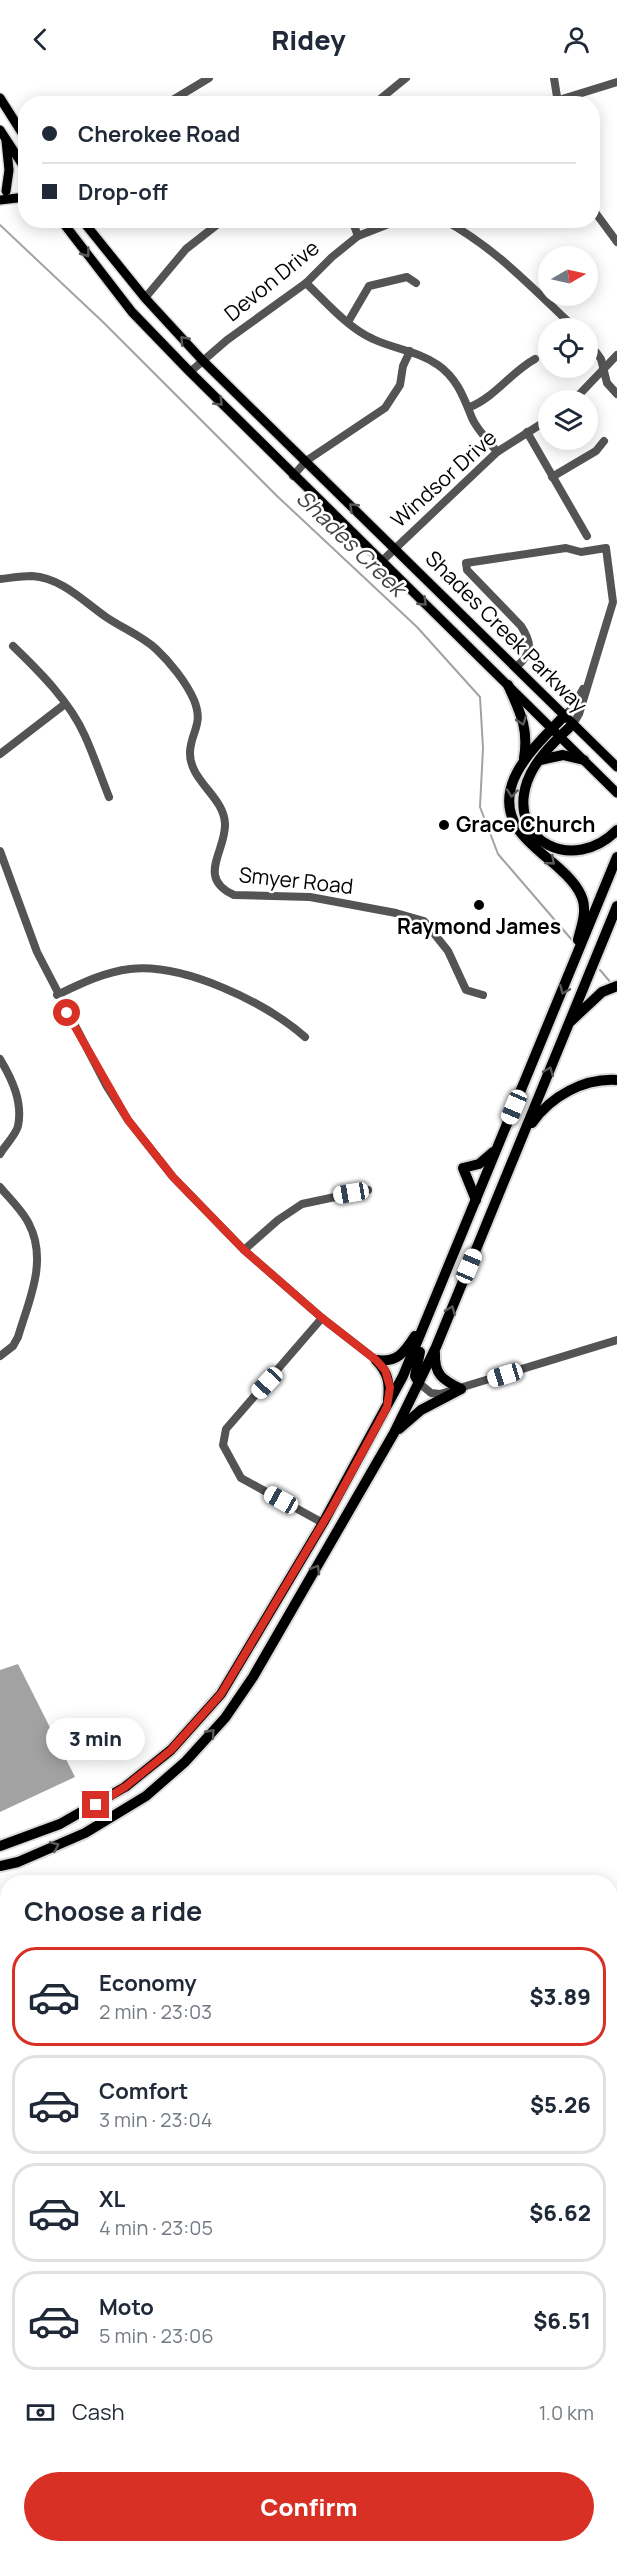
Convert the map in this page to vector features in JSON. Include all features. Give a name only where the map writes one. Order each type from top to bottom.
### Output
[{"type":"highway","points":[[508,685],[525,724],[527,740],[524,758],[510,790],[511,809],[516,826],[536,842],[579,890],[585,909],[573,968]]},
{"type":"highway","points":[[565,715],[527,782],[525,816],[536,842],[555,849],[574,851],[600,844],[617,830]]},
{"type":"highway","points":[[524,758],[557,732],[573,724]]},
{"type":"highway","points":[[539,760],[562,755],[584,760]]},
{"type":"highway","points":[[1,1846],[60,1824],[125,1787],[171,1750],[221,1694],[323,1523],[403,1376],[617,857]]},
{"type":"highway","points":[[0,1866],[18,1862],[85,1833],[146,1796],[185,1762],[217,1727],[253,1677],[394,1433],[436,1347],[617,906]]},
{"type":"highway","points":[[568,1023],[602,992],[617,986]]},
{"type":"highway","points":[[520,1141],[538,1114],[556,1097],[587,1083],[617,1080]]},
{"type":"highway","points":[[476,1200],[463,1168],[479,1164],[498,1147]]},
{"type":"highway","points":[[419,1383],[415,1376],[416,1364],[457,1257],[464,1228]]},
{"type":"highway","points":[[376,1360],[387,1362],[399,1357],[431,1310]]},
{"type":"highway","points":[[436,1347],[435,1364],[438,1375],[461,1389]]},
{"type":"highway","points":[[376,1360],[385,1370],[389,1380],[387,1407]]},
{"type":"highway","points":[[394,1433],[421,1410],[461,1389]]},
{"type":"main road","points":[[0,98],[18,126]]},
{"type":"main road","points":[[0,130],[18,158]]},
{"type":"main road","points":[[6,141],[9,164],[6,190]]},
{"type":"main road","points":[[0,200],[18,198]]},
{"type":"main road","name":"Shades Creek Parkway","points":[[69,228],[132,312],[190,372],[617,793]]},
{"type":"main road","name":"Shades Creek Parkway","points":[[88,228],[145,298],[203,361],[617,767]]},
{"type":"street","points":[[179,96],[209,78]]},
{"type":"street","points":[[384,96],[406,78]]},
{"type":"street","points":[[554,78],[557,96]]},
{"type":"street","points":[[574,96],[617,82]]},
{"type":"street","points":[[600,219],[617,242]]},
{"type":"street","points":[[145,298],[186,249],[213,228]]},
{"type":"street","points":[[355,228],[358,236]]},
{"type":"street","name":"Devon Drive","points":[[203,361],[227,340],[306,283],[332,257],[358,236],[378,228]]},
{"type":"street","points":[[459,228],[474,236],[507,264],[564,318]]},
{"type":"street","points":[[348,322],[369,286],[407,277],[416,283]]},
{"type":"street","points":[[306,283],[348,322],[372,339],[410,351],[437,365],[455,381],[470,407],[473,419],[497,452]]},
{"type":"street","points":[[293,476],[306,461],[385,408],[400,385],[403,366],[410,351]]},
{"type":"street","points":[[598,354],[602,359],[607,384],[617,394]]},
{"type":"street","points":[[585,390],[617,355]]},
{"type":"street","points":[[470,407],[482,402],[522,366],[535,358]]},
{"type":"street","points":[[190,372],[203,361]]},
{"type":"street","name":"Windsor Drive","points":[[395,548],[497,452],[538,426]]},
{"type":"street","points":[[527,432],[587,536]]},
{"type":"street","points":[[552,477],[596,451],[604,441]]},
{"type":"street","name":"Shades Creek Parkway","points":[[382,561],[395,548]]},
{"type":"street","points":[[516,667],[524,660],[530,645],[527,636],[521,626],[467,570],[466,563],[566,548],[581,552],[606,548],[614,590],[613,602],[579,714],[573,724]]},
{"type":"street","name":"Smyer Road","points":[[0,579],[31,576],[46,579],[73,591],[105,617],[155,648],[177,674],[193,698],[199,714],[190,752],[193,768],[222,808],[225,826],[214,870],[217,882],[223,890],[234,895],[310,897],[396,913],[423,921],[448,951],[466,990],[483,995]]},
{"type":"street","points":[[13,646],[34,666],[65,704],[85,735],[109,797]]},
{"type":"street","points":[[565,715],[574,706],[590,674]]},
{"type":"street","points":[[0,754],[65,704]]},
{"type":"street","points":[[0,851],[37,952],[57,995],[106,1085],[128,1120],[173,1177],[244,1250],[322,1318],[376,1360]]},
{"type":"street","points":[[57,995],[96,977],[131,969],[154,969],[202,979],[253,1001],[294,1027],[305,1037]]},
{"type":"street","points":[[0,1059],[13,1082],[18,1104],[18,1128],[0,1154]]},
{"type":"street","points":[[0,1187],[29,1223],[37,1245],[38,1269],[18,1337],[13,1346],[0,1356]]},
{"type":"street","points":[[244,1250],[278,1220],[302,1204],[368,1190]]},
{"type":"street","points":[[322,1318],[226,1428],[223,1445],[241,1478],[323,1523]]},
{"type":"street","points":[[419,1383],[431,1393],[440,1394],[617,1340]]},
{"type":"shaded area","points":[[18,1664],[75,1777],[0,1812],[0,1670]]},
{"type":"waterway","name":"Shades Creek","points":[[0,225],[104,323],[277,496],[417,627],[480,697],[483,748],[480,807],[498,854],[572,940]]},
{"type":"waterway","name":"Shades Creek","points":[[600,970],[612,984]]},
{"type":"place","name":"Grace Church","points":[[444,825]]},
{"type":"place","name":"Raymond James","points":[[479,905]]},
{"type":"route","points":[[67,1013],[128,1120],[173,1177],[244,1250],[322,1318],[376,1360],[385,1370],[390,1387],[387,1407],[332,1508],[221,1694],[171,1750],[125,1787],[96,1805]]}]
